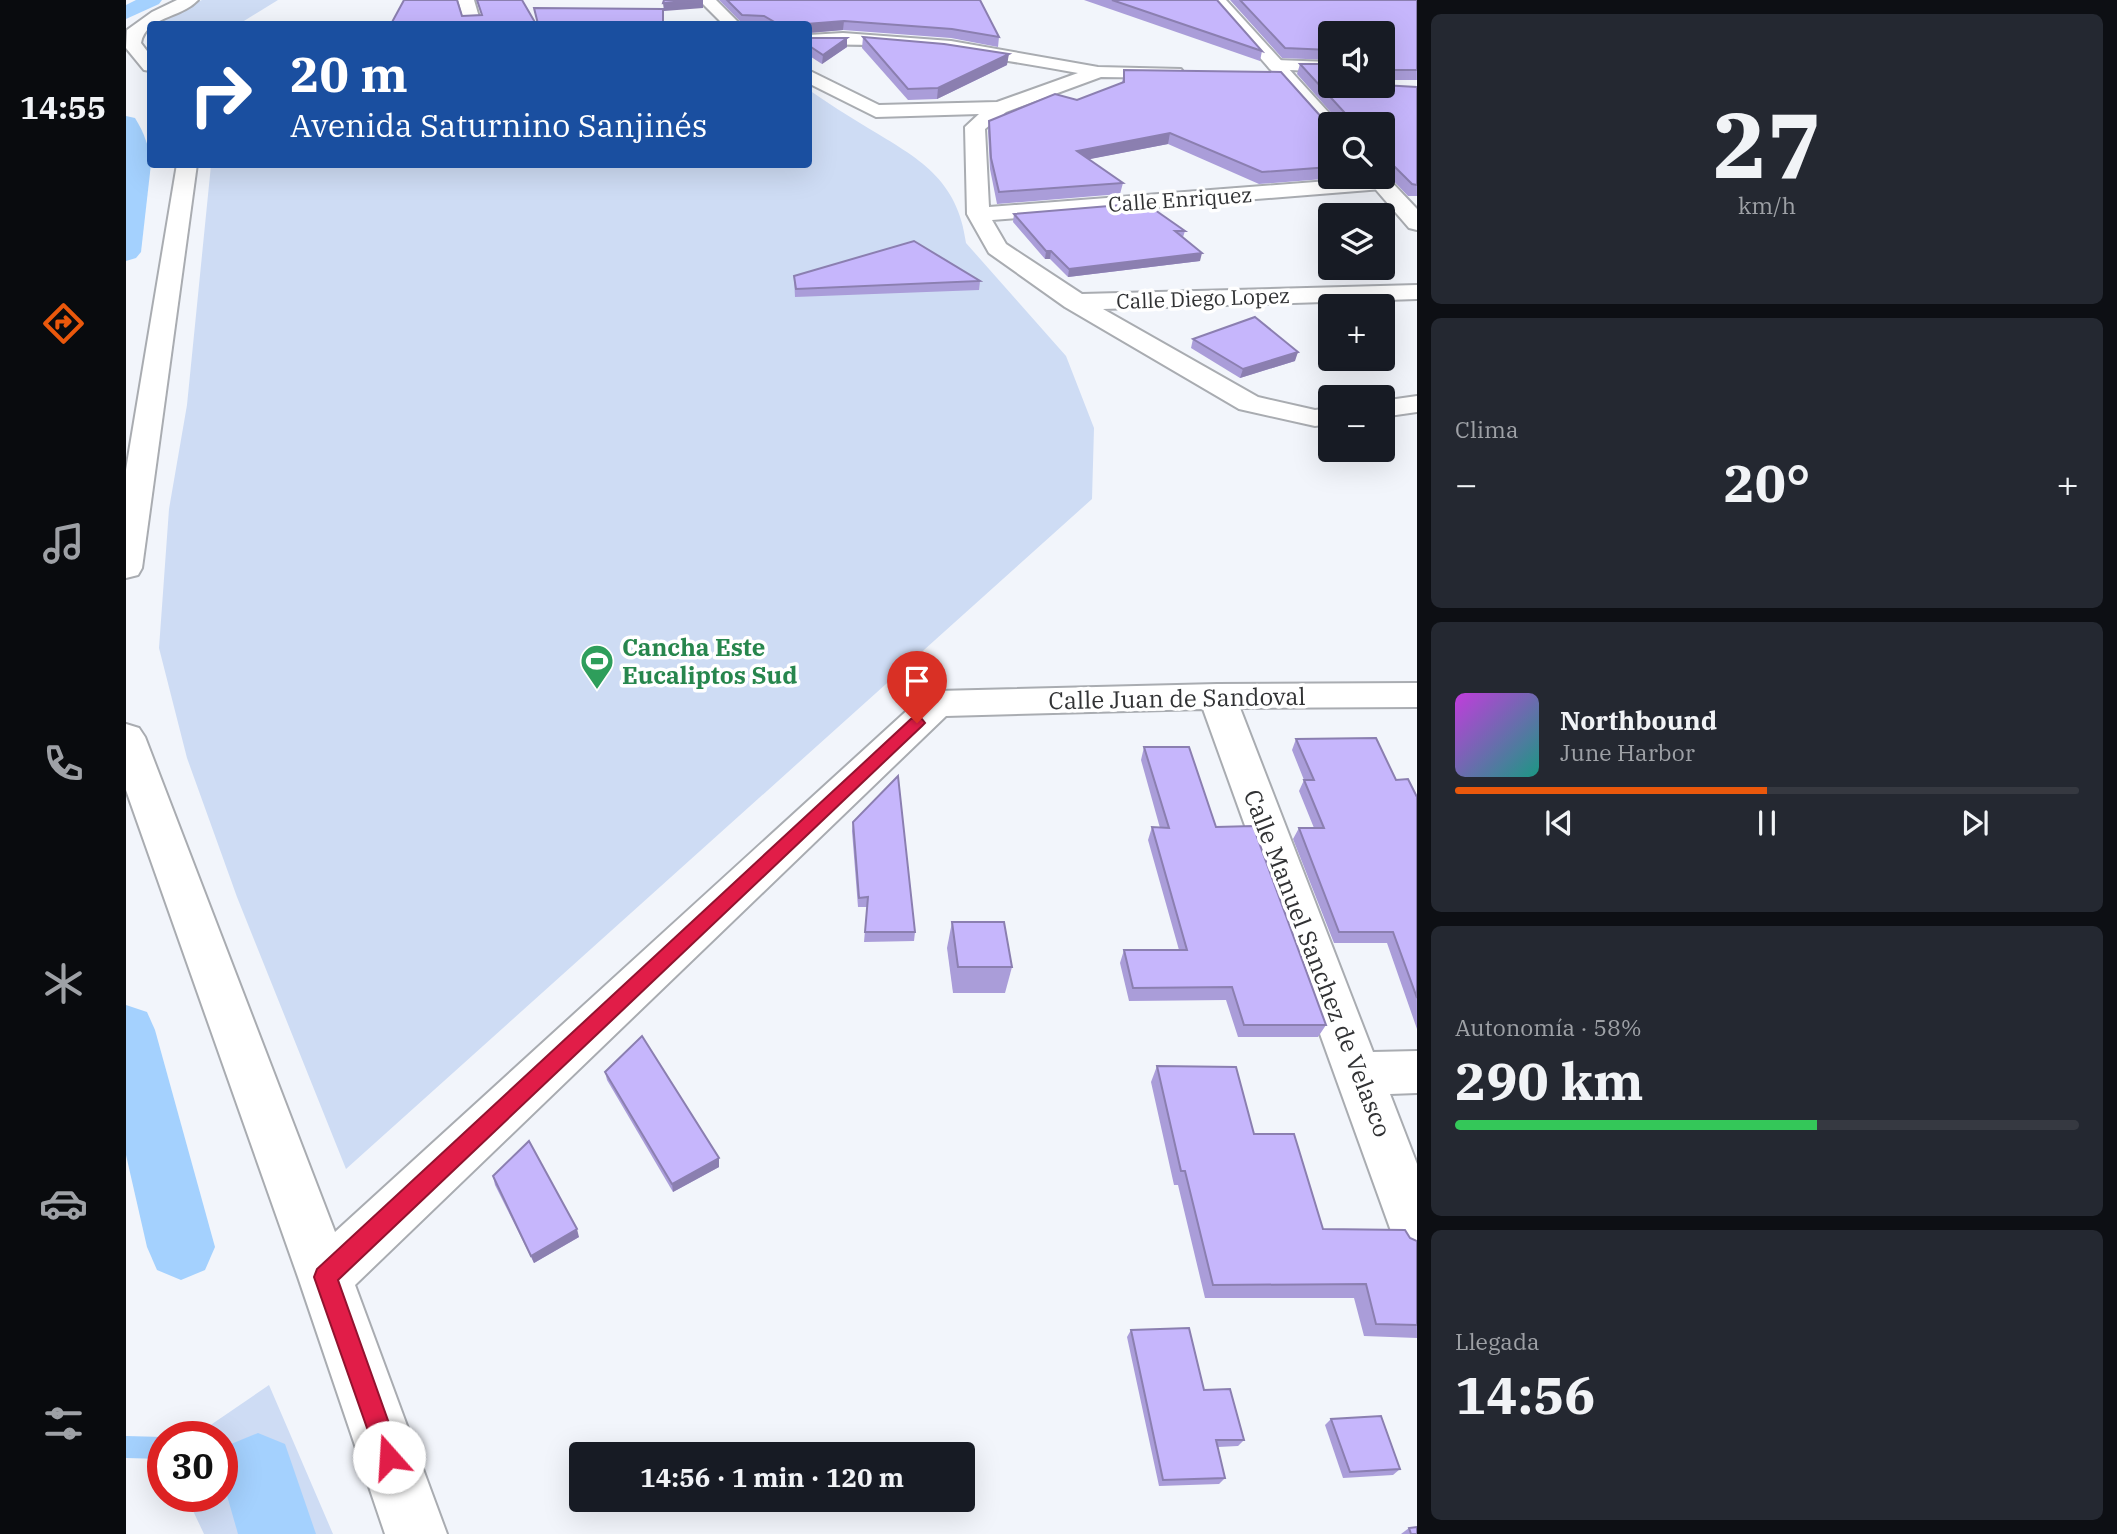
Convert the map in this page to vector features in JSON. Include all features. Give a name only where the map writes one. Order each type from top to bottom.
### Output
[{"type":"street","points":[[149,21],[190,0]]},
{"type":"street","points":[[466,0],[472,21]]},
{"type":"street","points":[[707,0],[729,21]]},
{"type":"street","points":[[1217,0],[1319,112]]},
{"type":"street","points":[[146,71],[132,44],[135,30],[147,22]]},
{"type":"street","points":[[812,40],[845,37],[887,39],[1099,72],[1193,73]]},
{"type":"street","points":[[1259,75],[1318,69]]},
{"type":"street","points":[[812,77],[876,111],[999,108],[1099,72]]},
{"type":"street","points":[[1285,74],[1318,82]]},
{"type":"street","points":[[999,108],[975,127],[978,214],[997,248],[1074,302],[1250,403],[1318,416]]},
{"type":"street","points":[[126,568],[186,168]]},
{"type":"street","name":"Calle Enriquez","points":[[978,214],[1318,185]]},
{"type":"street","points":[[1387,189],[1417,223]]},
{"type":"street","name":"Calle Diego Lopez","points":[[1074,302],[1417,292]]},
{"type":"street","points":[[1395,407],[1417,404]]},
{"type":"street","name":"Calle Juan de Sandoval","points":[[325,1277],[937,704],[1217,696],[1417,695]]},
{"type":"street","name":"Calle Manuel Sanchez de Velasco","points":[[1217,696],[1417,1231]]},
{"type":"street","points":[[126,737],[325,1277],[416,1534]]},
{"type":"street","points":[[1360,1073],[1417,1072]]},
{"type":"shaded area","points":[[202,0],[278,0],[244,21],[161,21]]},
{"type":"shaded area","points":[[812,92],[903,150],[933,173],[954,202],[962,221],[966,243],[1066,356],[1094,428],[1092,499],[346,1169],[237,897],[187,758],[159,648],[169,509],[187,405],[211,168],[812,168]]},
{"type":"shaded area","points":[[269,1385],[333,1534],[204,1534],[194,1512],[238,1512],[238,1421],[216,1421]]},
{"type":"building","points":[[404,0],[457,0],[462,16],[482,15],[477,0],[522,0],[534,21],[393,21]]},
{"type":"building","points":[[664,0],[695,0],[663,3]]},
{"type":"building","points":[[727,0],[980,0],[999,37],[952,29],[844,21],[812,24],[812,21],[773,21],[764,16],[742,15]]},
{"type":"building","points":[[1112,0],[1217,0],[1262,51]]},
{"type":"building","points":[[1240,0],[1417,0],[1417,70],[1395,70],[1395,21],[1318,21],[1318,49],[1285,48]]},
{"type":"building","points":[[534,8],[663,9],[663,21],[537,21]]},
{"type":"building","points":[[863,37],[944,44],[1009,54],[938,88],[908,89]]},
{"type":"building","points":[[812,38],[847,38],[823,55],[812,48]]},
{"type":"building","points":[[1300,64],[1318,64],[1318,84]]},
{"type":"building","points":[[1124,70],[1281,72],[1318,113],[1318,168],[1262,172],[1170,133],[1077,151],[1123,183],[999,192],[991,158],[989,121],[1055,94],[1077,100],[1124,82]]},
{"type":"building","points":[[1395,86],[1417,87],[1417,185],[1412,184],[1395,167],[1395,112],[1344,112],[1331,98],[1395,98]]},
{"type":"building","points":[[1145,203],[1185,231],[1175,231],[1202,253],[1069,269],[1051,251],[1046,251],[1014,214]]},
{"type":"building","points":[[914,241],[980,281],[796,289],[794,276]]},
{"type":"building","points":[[1255,317],[1298,352],[1243,369],[1193,339]]},
{"type":"building","points":[[1376,738],[1396,780],[1408,779],[1417,797],[1417,998],[1393,932],[1339,932],[1299,828],[1324,828],[1304,780],[1314,780],[1296,739]]},
{"type":"building","points":[[1144,747],[1189,747],[1216,827],[1253,826],[1326,1025],[1244,1025],[1232,987],[1133,988],[1124,950],[1187,950],[1152,827],[1169,828]]},
{"type":"building","points":[[898,776],[915,932],[865,932],[868,897],[859,898],[853,822]]},
{"type":"building","points":[[952,922],[1004,922],[1012,967],[958,967]]},
{"type":"building","points":[[642,1036],[719,1158],[672,1184],[605,1072]]},
{"type":"building","points":[[1157,1066],[1236,1067],[1254,1134],[1294,1134],[1323,1229],[1405,1230],[1410,1238],[1417,1241],[1417,1325],[1376,1324],[1366,1284],[1213,1285],[1185,1171],[1181,1171]]},
{"type":"building","points":[[529,1141],[577,1229],[531,1256],[493,1176]]},
{"type":"building","points":[[1189,1328],[1204,1390],[1230,1389],[1244,1440],[1216,1440],[1225,1478],[1163,1480],[1131,1330]]},
{"type":"building","points":[[1381,1416],[1400,1469],[1350,1472],[1331,1419]]},
{"type":"building","points":[[1417,1527],[1417,1534],[1411,1534],[1409,1528]]},
{"type":"waterway","points":[[126,13],[152,0]]},
{"type":"waterway","points":[[126,123],[139,155],[126,252]]},
{"type":"waterway","points":[[126,1030],[181,1247]]},
{"type":"waterway","points":[[126,1447],[147,1448]]},
{"type":"waterway","points":[[238,1465],[258,1471]]},
{"type":"waterway","points":[[258,1471],[277,1534]]},
{"type":"place","name":"Cancha Este Eucaliptos Sud","points":[[597,691]]},
{"type":"route","points":[[389,1457],[325,1277],[917,723]]}]
